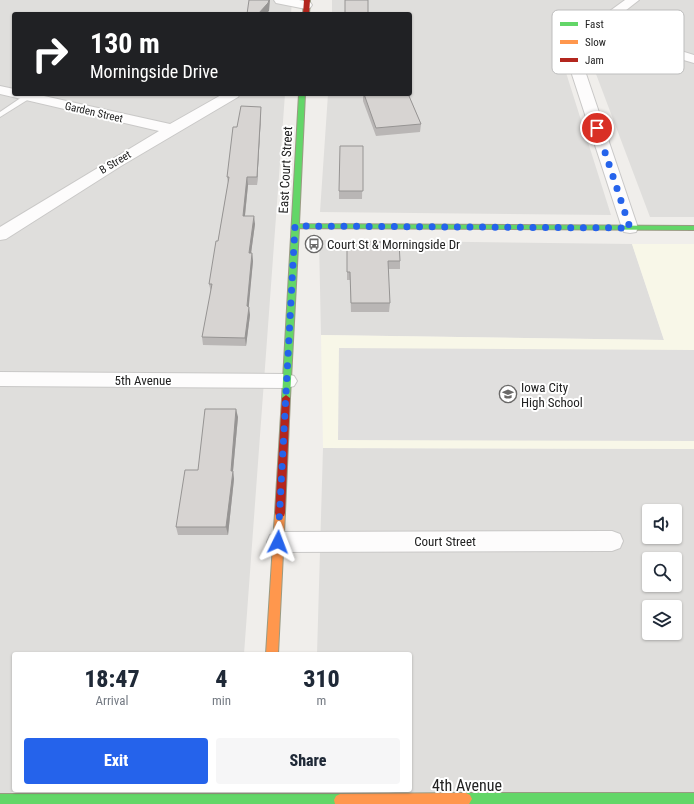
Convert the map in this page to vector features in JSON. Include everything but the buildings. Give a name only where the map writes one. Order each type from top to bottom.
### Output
[{"type":"street","points":[[280,0],[306,6]]},
{"type":"street","points":[[620,10],[633,0]]},
{"type":"street","points":[[684,56],[694,59]]},
{"type":"street","points":[[580,74],[630,228]]},
{"type":"street","name":"Garden Street","points":[[0,90],[12,93]]},
{"type":"street","name":"Garden Street","points":[[24,96],[172,129]]},
{"type":"street","name":"B Street","points":[[0,235],[56,198],[230,96]]},
{"type":"street","name":"East Court Street","points":[[272,652],[302,96]]},
{"type":"street","points":[[295,226],[694,228]]},
{"type":"street","name":"5th Avenue","points":[[0,379],[287,381]]},
{"type":"street","name":"Court Street","points":[[278,542],[612,541]]},
{"type":"street","points":[[264,802],[265,792]]},
{"type":"street","name":"4th Avenue","points":[[0,800],[264,802],[694,799]]},
{"type":"lane","points":[[0,115],[18,96]]},
{"type":"shaded area","points":[[0,0],[292,0],[291,12],[12,12],[12,96],[285,96],[244,652],[12,652],[12,792],[0,804]]},
{"type":"shaded area","points":[[332,0],[694,0],[694,217],[650,217],[596,74],[684,74],[684,10],[552,10],[552,74],[566,74],[611,215],[320,212],[328,96],[412,96],[412,12],[332,12]]},
{"type":"shaded area","points":[[319,240],[632,244],[664,340],[321,335]]},
{"type":"shaded area","name":"Iowa City High School","points":[[632,244],[694,244],[694,449],[323,448],[321,335],[664,340]]},
{"type":"shaded area","name":"Iowa City High School","points":[[339,348],[694,350],[694,441],[338,440]]},
{"type":"shaded area","points":[[323,448],[694,449],[694,804],[313,804],[396,792],[412,792],[412,652],[317,652]]},
{"type":"traffic: fast","points":[[286,398],[302,96]]},
{"type":"traffic: fast","points":[[295,226],[694,228]]},
{"type":"traffic: fast","points":[[466,799],[694,799]]},
{"type":"traffic: fast","points":[[0,800],[340,800]]},
{"type":"traffic: slow","points":[[272,652],[280,513]]},
{"type":"traffic: slow","points":[[340,800],[466,799]]},
{"type":"traffic: jam","points":[[306,12],[307,0]]},
{"type":"traffic: jam","points":[[280,513],[286,398]]},
{"type":"place","name":"Court St & Morningside Dr","points":[[314,244]]},
{"type":"place","name":"Iowa City High School","points":[[508,394]]},
{"type":"route","points":[[278,542],[295,226],[630,228],[597,128]]}]
